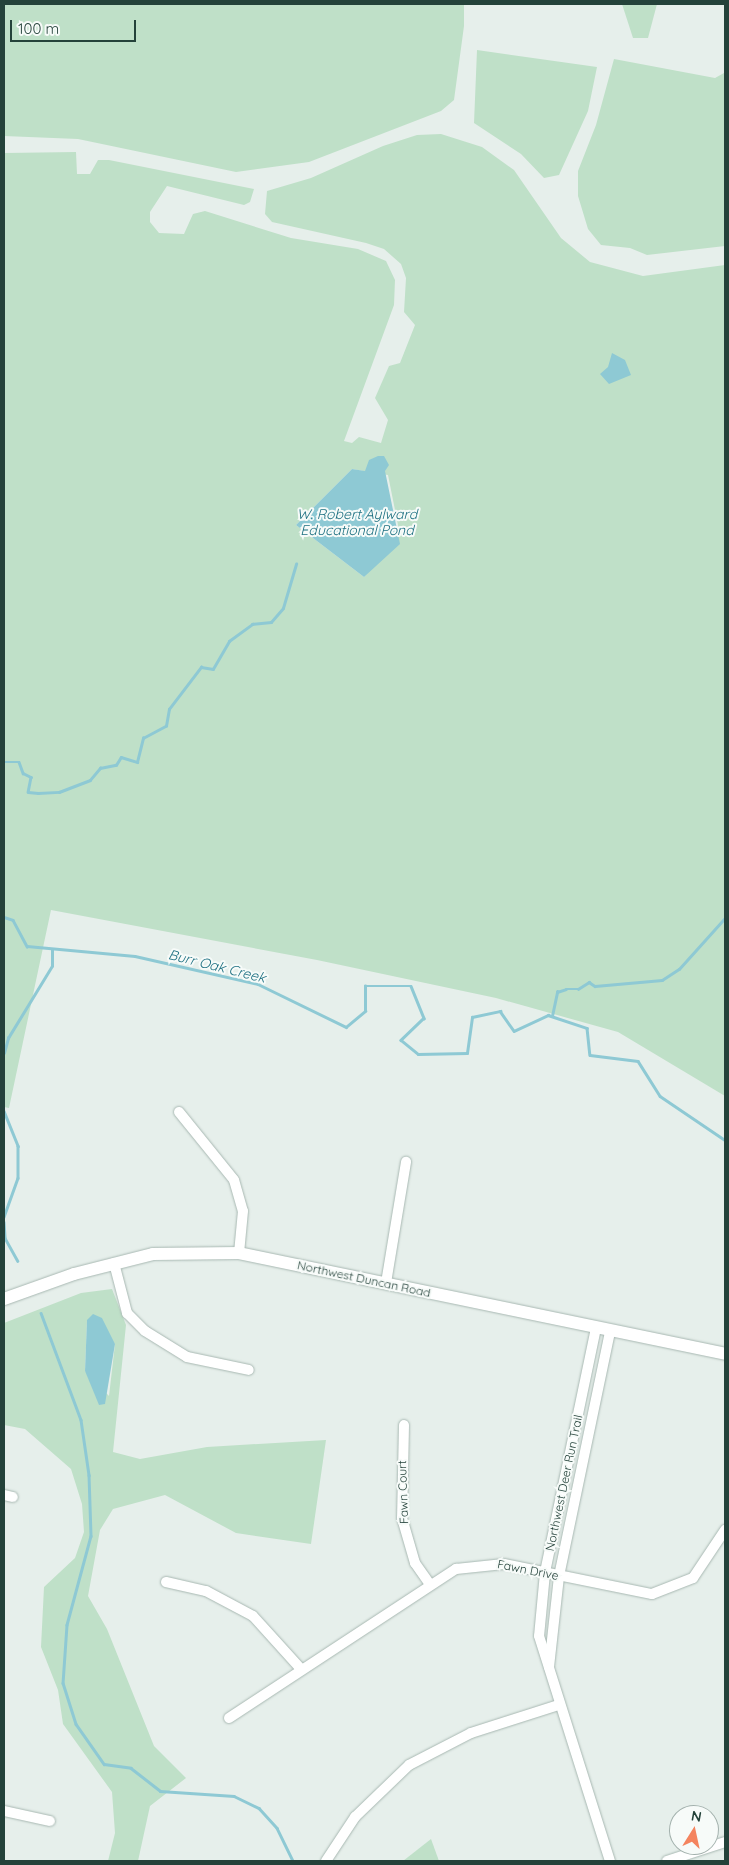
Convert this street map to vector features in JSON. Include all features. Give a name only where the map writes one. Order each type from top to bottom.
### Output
[{"type":"street","points":[[179,1112],[234,1180],[243,1211],[239,1253]]},
{"type":"street","points":[[386,1284],[406,1162]]},
{"type":"street","name":"Northwest Duncan Road","points":[[4,1299],[114,1263],[152,1254],[239,1253],[725,1354]]},
{"type":"street","points":[[114,1263],[127,1313],[145,1331],[188,1357],[249,1370]]},
{"type":"street","name":"Northwest Deer Run Trail","points":[[596,1328],[545,1573],[539,1636],[558,1705],[610,1861]]},
{"type":"street","name":"Northwest Deer Run Trail","points":[[549,1668],[559,1576],[610,1331]]},
{"type":"street","name":"Fawn Court","points":[[404,1425],[402,1518],[415,1563],[430,1583]]},
{"type":"street","points":[[570,1455],[583,1458]]},
{"type":"street","name":"Fawn Drive","points":[[229,1718],[300,1668],[430,1583],[456,1569],[482,1564],[545,1573],[638,1593],[668,1591],[703,1569],[722,1546],[725,1530]]},
{"type":"street","points":[[166,1582],[206,1591],[253,1616],[300,1668]]},
{"type":"street","points":[[326,1861],[355,1817],[409,1765],[471,1733],[558,1705]]},
{"type":"street","points":[[4,1811],[50,1821]]},
{"type":"street","points":[[667,1861],[725,1842]]},
{"type":"green space","points":[[4,4],[464,4],[464,26],[454,100],[441,111],[309,162],[236,172],[78,139],[4,136]]},
{"type":"green space","points":[[622,4],[657,4],[648,38],[633,38]]},
{"type":"green space","points":[[477,50],[597,67],[588,111],[559,175],[544,178],[521,154],[474,123]]},
{"type":"green space","points":[[614,59],[715,78],[724,73],[725,63],[725,246],[647,255],[630,248],[601,245],[588,229],[578,196],[578,171],[596,125]]},
{"type":"green space","points":[[441,134],[482,147],[514,170],[561,238],[590,262],[643,276],[725,265],[725,1096],[618,1032],[496,998],[317,960],[51,910],[9,1108],[4,1107],[4,153],[76,152],[77,174],[90,174],[98,160],[109,160],[254,189],[250,202],[244,205],[167,186],[150,212],[150,222],[159,233],[184,234],[193,214],[205,211],[291,238],[358,249],[386,261],[395,280],[394,305],[344,441],[352,443],[359,437],[381,443],[388,420],[375,398],[389,366],[400,363],[415,325],[404,312],[406,278],[401,264],[384,249],[366,243],[272,222],[265,214],[267,191],[311,178],[383,146],[417,135]],"holes":[[[352,469],[388,475],[400,535],[364,577],[296,525]]]},
{"type":"green space","points":[[112,1289],[126,1325],[113,1452],[140,1459],[207,1447],[326,1440],[311,1544],[236,1533],[165,1495],[113,1509],[100,1530],[88,1596],[107,1629],[154,1746],[186,1778],[150,1806],[138,1861],[108,1861],[115,1833],[112,1792],[63,1724],[58,1690],[41,1647],[44,1587],[75,1558],[84,1532],[82,1504],[71,1469],[25,1429],[4,1425],[4,1323],[81,1293]],"holes":[[[87,1320],[115,1344],[109,1396],[85,1371]]]},
{"type":"green space","points":[[431,1839],[439,1861],[403,1861]]},
{"type":"water","points":[[612,353],[625,360],[631,375],[609,384],[600,374],[608,367]]},
{"type":"water","name":"W. Robert Aylward Educational Pond","points":[[378,456],[384,456],[389,465],[385,471],[400,544],[364,577],[296,525],[352,469],[365,471],[369,460]]},
{"type":"water","points":[[93,1314],[102,1318],[115,1344],[105,1404],[99,1405],[85,1371],[87,1320]]},
{"type":"waterway","points":[[4,762],[19,762],[23,773],[31,777],[28,792],[38,793],[59,792],[90,780],[100,768],[116,765],[121,757],[137,762],[143,738],[166,726],[169,709],[201,667],[213,669],[229,641],[252,624],[271,622],[283,608],[296,564]]},
{"type":"waterway","name":"Burr Oak Creek","points":[[4,917],[13,920],[27,946],[135,956],[258,984],[346,1027],[365,1011],[365,986],[411,986],[424,1018],[401,1040],[418,1054],[467,1053],[472,1017],[500,1011],[514,1031],[548,1015],[587,1028],[590,1055],[638,1061],[660,1096],[725,1140]]},
{"type":"waterway","points":[[552,1016],[557,992],[566,989],[578,989],[589,982],[595,986],[662,980],[679,969],[725,918]]},
{"type":"waterway","points":[[4,1053],[8,1038],[52,966],[52,950]]},
{"type":"waterway","points":[[4,1111],[18,1146],[18,1178],[4,1217]]},
{"type":"waterway","points":[[4,1222],[5,1238],[18,1261]]},
{"type":"waterway","points":[[41,1313],[81,1420],[89,1475],[91,1536],[67,1625],[63,1683],[76,1724],[104,1764],[131,1768],[160,1791],[234,1796],[259,1808],[277,1828],[293,1861]]}]
